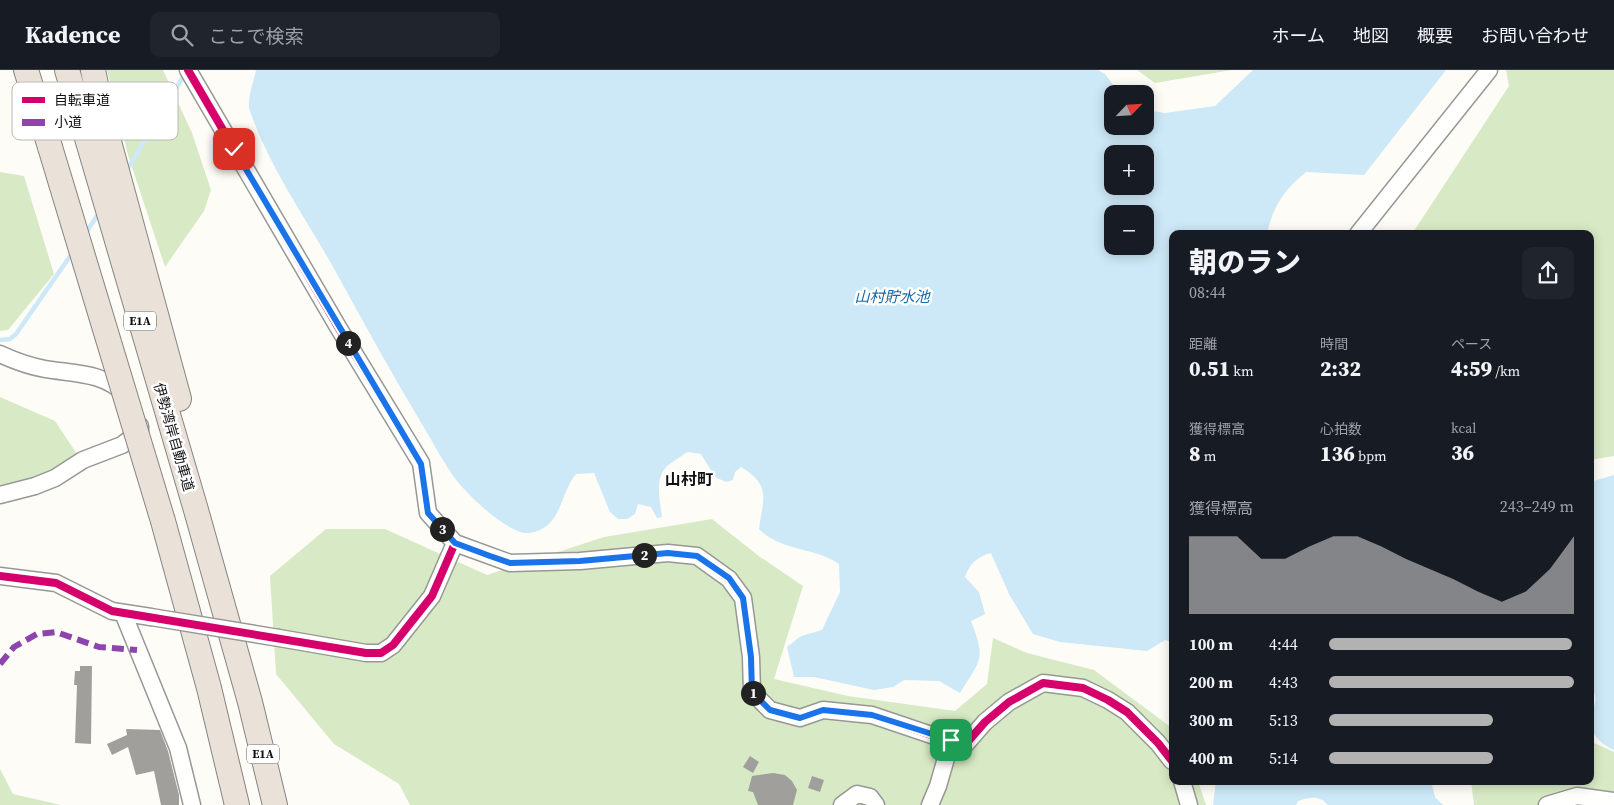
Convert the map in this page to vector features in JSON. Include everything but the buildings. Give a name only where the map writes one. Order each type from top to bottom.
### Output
[{"type":"highway","points":[[26,70],[30,82]]},
{"type":"highway","name":"伊勢湾岸自動車道","points":[[67,70],[72,82]]},
{"type":"highway","points":[[48,140],[50,147]]},
{"type":"highway","name":"E1A","points":[[48,140],[163,521],[238,805]]},
{"type":"highway","name":"伊勢湾岸自動車道","points":[[97,140],[202,508],[275,805]]},
{"type":"street","points":[[188,70],[338,327],[421,464],[428,513],[455,543],[510,563],[580,561],[668,553],[697,556],[729,578],[743,598],[751,657],[752,692],[770,710],[800,718],[823,710],[872,715],[951,740],[964,746],[985,722],[1009,702],[1043,683],[1083,688],[1108,700],[1128,712],[1169,757]]},
{"type":"street","points":[[1361,230],[1489,70]]},
{"type":"street","points":[[0,354],[20,363],[45,369],[90,374],[117,386],[138,407],[141,420],[140,431],[122,445],[83,460],[55,478],[35,486],[0,495]]},
{"type":"street","points":[[0,576],[56,583],[112,612],[381,654],[394,644],[432,596],[455,543]]},
{"type":"street","points":[[123,613],[178,748],[192,805]]},
{"type":"street","points":[[930,805],[938,786],[951,740]]},
{"type":"street","points":[[1183,785],[1189,805]]},
{"type":"street","points":[[842,805],[857,794],[870,797],[876,805]]},
{"type":"street","points":[[1547,805],[1577,796],[1614,801]]},
{"type":"green space","points":[[107,70],[163,70],[169,82],[110,82]]},
{"type":"green space","points":[[1137,70],[1232,70],[1155,83]]},
{"type":"green space","points":[[1506,70],[1614,70],[1614,456],[1594,459],[1594,230],[1415,230],[1509,86]]},
{"type":"green space","points":[[178,103],[192,133],[211,190],[204,211],[165,267],[124,140],[178,140]]},
{"type":"green space","points":[[0,172],[24,176],[54,274],[8,330],[0,331]]},
{"type":"green space","points":[[0,397],[55,421],[79,457],[0,495]]},
{"type":"green space","points":[[712,519],[760,557],[803,586],[774,679],[848,696],[955,711],[987,684],[993,638],[1027,653],[1094,670],[1169,726],[1169,785],[1199,785],[1206,805],[410,805],[399,784],[334,744],[276,674],[270,576],[326,529],[385,529],[487,575],[604,537]]},
{"type":"green space","points":[[1594,743],[1614,752],[1614,805],[1474,805],[1472,785],[1594,785]]},
{"type":"green space","points":[[0,769],[13,794],[61,805],[0,805]]},
{"type":"water","name":"山村貯水池","points":[[256,70],[1098,70],[1105,74],[1113,85],[1104,85],[1104,135],[1154,135],[1154,111],[1165,113],[1215,106],[1253,70],[1446,70],[1364,175],[1306,172],[1291,185],[1280,199],[1268,230],[1169,230],[1169,641],[1165,640],[1147,651],[1060,642],[1033,634],[1009,594],[991,553],[975,561],[965,577],[979,592],[985,614],[971,621],[979,644],[979,659],[977,666],[960,693],[939,681],[904,680],[893,687],[874,690],[814,677],[794,677],[787,647],[801,636],[822,630],[840,592],[839,564],[820,555],[778,542],[759,529],[763,501],[761,487],[751,474],[741,467],[735,472],[733,480],[726,482],[715,477],[701,454],[687,452],[667,466],[660,477],[659,497],[662,517],[657,518],[651,507],[638,504],[635,514],[627,519],[618,519],[610,512],[594,473],[576,474],[570,482],[554,517],[540,530],[529,533],[511,528],[480,505],[457,481],[443,461],[279,174],[258,132],[249,107]]},
{"type":"water","points":[[1614,475],[1614,750],[1605,745],[1594,734],[1594,707],[1596,700],[1594,694],[1594,481]]},
{"type":"water","points":[[1216,785],[1432,785],[1435,797],[1443,805],[1328,805],[1318,798],[1314,798],[1298,801],[1296,805],[1213,805]]},
{"type":"waterway","points":[[178,85],[183,77]]},
{"type":"waterway","points":[[125,173],[145,140]]},
{"type":"waterway","points":[[84,236],[100,211]]},
{"type":"waterway","points":[[0,340],[10,339],[16,334],[73,252]]},
{"type":"marked path","points":[[0,664],[14,647],[37,634],[56,632],[99,647],[137,650]]},
{"type":"cycle path","points":[[188,70],[338,327],[421,463],[428,513],[455,543]]},
{"type":"cycle path","points":[[0,576],[56,583],[112,611],[366,653],[381,653],[393,645],[432,596],[455,543],[510,563],[580,561],[668,553],[697,556],[729,579],[743,598],[751,657],[752,692],[770,710],[800,718],[823,710],[872,715],[964,746],[985,722],[1009,702],[1043,683],[1083,688],[1108,700],[1127,712],[1158,743],[1169,757]]},
{"type":"district","name":"山村町","points":[[689,479]]},
{"type":"route","points":[[234,149],[421,464],[428,513],[455,543],[510,563],[580,561],[668,553],[697,556],[729,578],[743,598],[751,657],[752,692],[770,710],[800,718],[823,710],[872,715],[951,740]]}]
